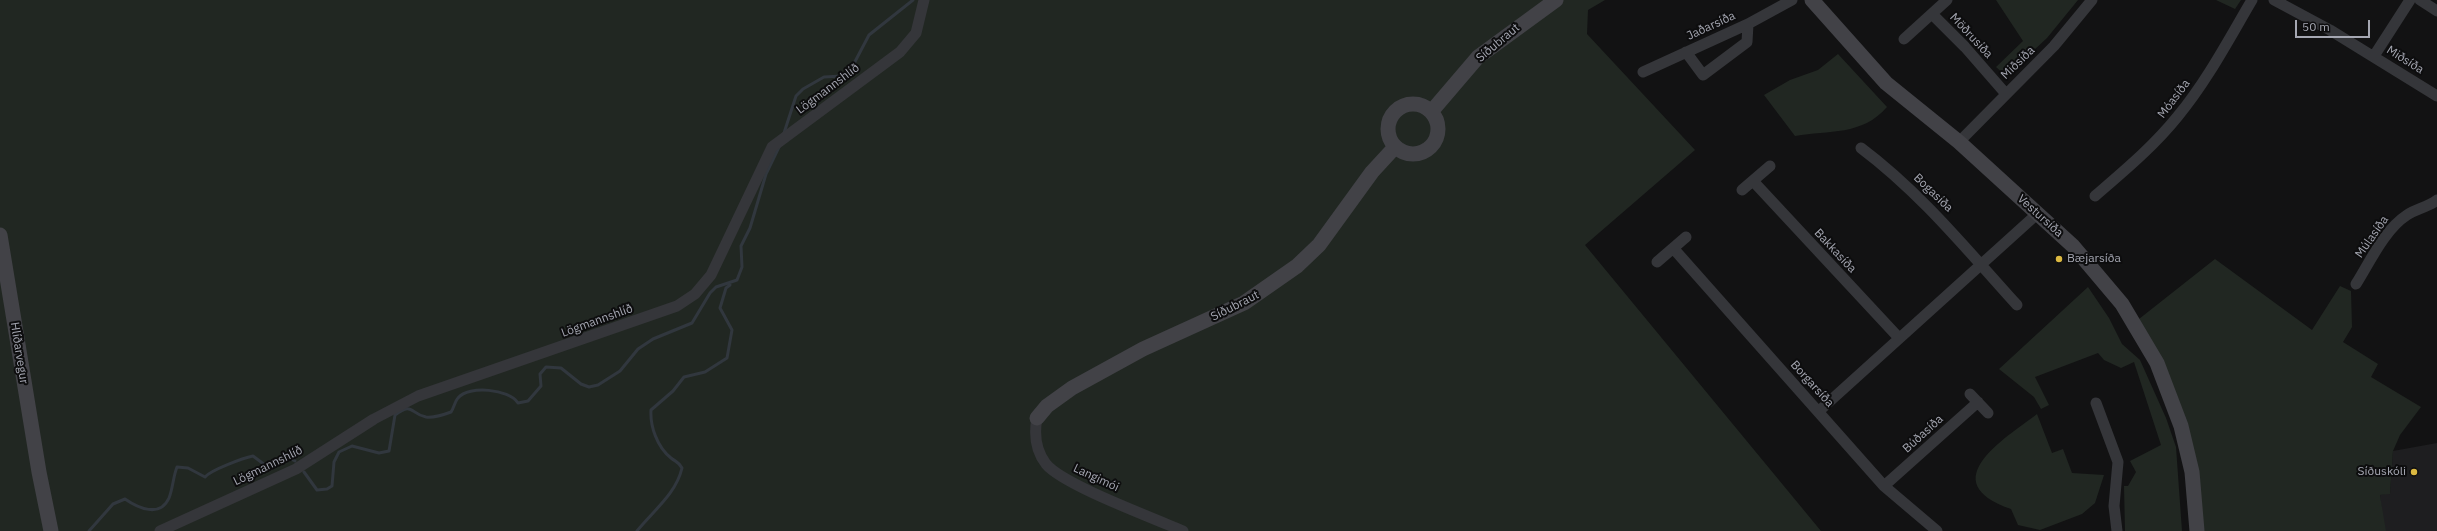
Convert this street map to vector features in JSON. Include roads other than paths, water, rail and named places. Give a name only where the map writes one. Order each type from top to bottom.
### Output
[{"type":"street","name":"Lögmannshlíð","points":[[160,531],[296,469],[374,419],[418,396],[615,329],[676,306],[695,294],[711,274],[772,147],[900,52],[916,33],[924,0]]},
{"type":"street","name":"Síðubraut","points":[[1431,112],[1478,57],[1556,0]]},
{"type":"street","name":"Jaðarsíða","points":[[1643,72],[1748,24],[1792,0]]},
{"type":"street","name":"Vestursíða","points":[[1812,0],[1886,83],[1959,142],[2073,246],[2106,284],[2136,325],[2157,363],[2174,403],[2188,449],[2197,531]]},
{"type":"street","points":[[1904,38],[1947,0]]},
{"type":"street","name":"Miðsíða","points":[[1959,142],[2070,30],[2092,0]]},
{"type":"street","name":"Móasíða","points":[[2095,196],[2141,156],[2179,115],[2203,80],[2252,0]]},
{"type":"street","name":"Miðsíða","points":[[2274,0],[2374,56],[2437,96]]},
{"type":"street","points":[[2374,56],[2410,0]]},
{"type":"street","points":[[2420,0],[2437,11]]},
{"type":"street","name":"Möðrusíða","points":[[1932,14],[1965,47],[2006,94]]},
{"type":"street","name":"Jaðarsíða","points":[[1686,52],[1703,75],[1747,42],[1748,24]]},
{"type":"street","points":[[1411,104],[1420,105],[1431,112],[1437,122],[1438,130],[1437,137],[1429,148],[1421,153],[1413,155],[1405,154],[1395,147],[1388,135],[1388,126],[1395,111],[1411,104]]},
{"type":"street","name":"Síðubraut","points":[[1037,418],[1047,406],[1078,385],[1143,349],[1244,303],[1298,266],[1319,244],[1372,172],[1395,147]]},
{"type":"street","name":"Bogasíða","points":[[1861,148],[1917,194],[1951,229],[1980,264]]},
{"type":"street","points":[[1742,190],[1770,166]]},
{"type":"street","name":"Bakkasíða","points":[[1753,181],[1899,338]]},
{"type":"street","name":"Múlasíða","points":[[2356,284],[2379,246],[2397,223],[2406,215],[2437,200]]},
{"type":"street","points":[[1818,411],[2037,214]]},
{"type":"street","name":"Hlíðarvegur","points":[[0,235],[39,472],[51,531]]},
{"type":"street","points":[[1657,262],[1686,237]]},
{"type":"street","name":"Borgarsíða","points":[[1673,248],[1884,486],[1937,531]]},
{"type":"street","points":[[1980,264],[2017,305]]},
{"type":"street","points":[[1970,394],[1988,413]]},
{"type":"street","name":"Búðasíða","points":[[1884,486],[1978,402]]},
{"type":"street","points":[[2096,403],[2118,462],[2114,506],[2117,531]]},
{"type":"street","name":"Langimói","points":[[1037,418],[1037,446],[1046,464],[1055,472],[1080,486],[1183,531]]},
{"type":"waterway","points":[[784,133],[796,96],[803,89],[824,77],[842,76],[849,73],[869,35],[913,0]]},
{"type":"waterway","points":[[304,472],[317,490],[327,489],[332,486],[334,462],[339,452],[352,446],[379,453],[389,451],[395,415],[401,411],[408,409],[426,417],[442,415],[451,412],[457,399],[463,394],[479,390],[489,390],[506,394],[518,403],[528,401],[541,386],[540,374],[546,367],[561,368],[581,384],[589,387],[598,385],[620,371],[638,349],[653,339],[692,323],[710,293],[716,287],[737,280],[742,267],[741,246],[750,228],[766,174],[779,147]]},
{"type":"waterway","points":[[637,531],[675,486],[682,468],[679,463],[666,453],[658,442],[653,429],[651,410],[673,391],[684,377],[705,372],[727,358],[732,330],[720,308],[726,288],[730,285]]},
{"type":"waterway","points":[[89,531],[113,504],[125,499],[142,508],[160,508],[169,498],[177,467],[188,468],[205,477],[220,468],[253,456],[265,465],[287,457],[295,461]]},
{"type":"place","name":"Bæjarsíða","points":[[2059,259]]},
{"type":"place","name":"Síðuskóli","points":[[2414,472]]}]
